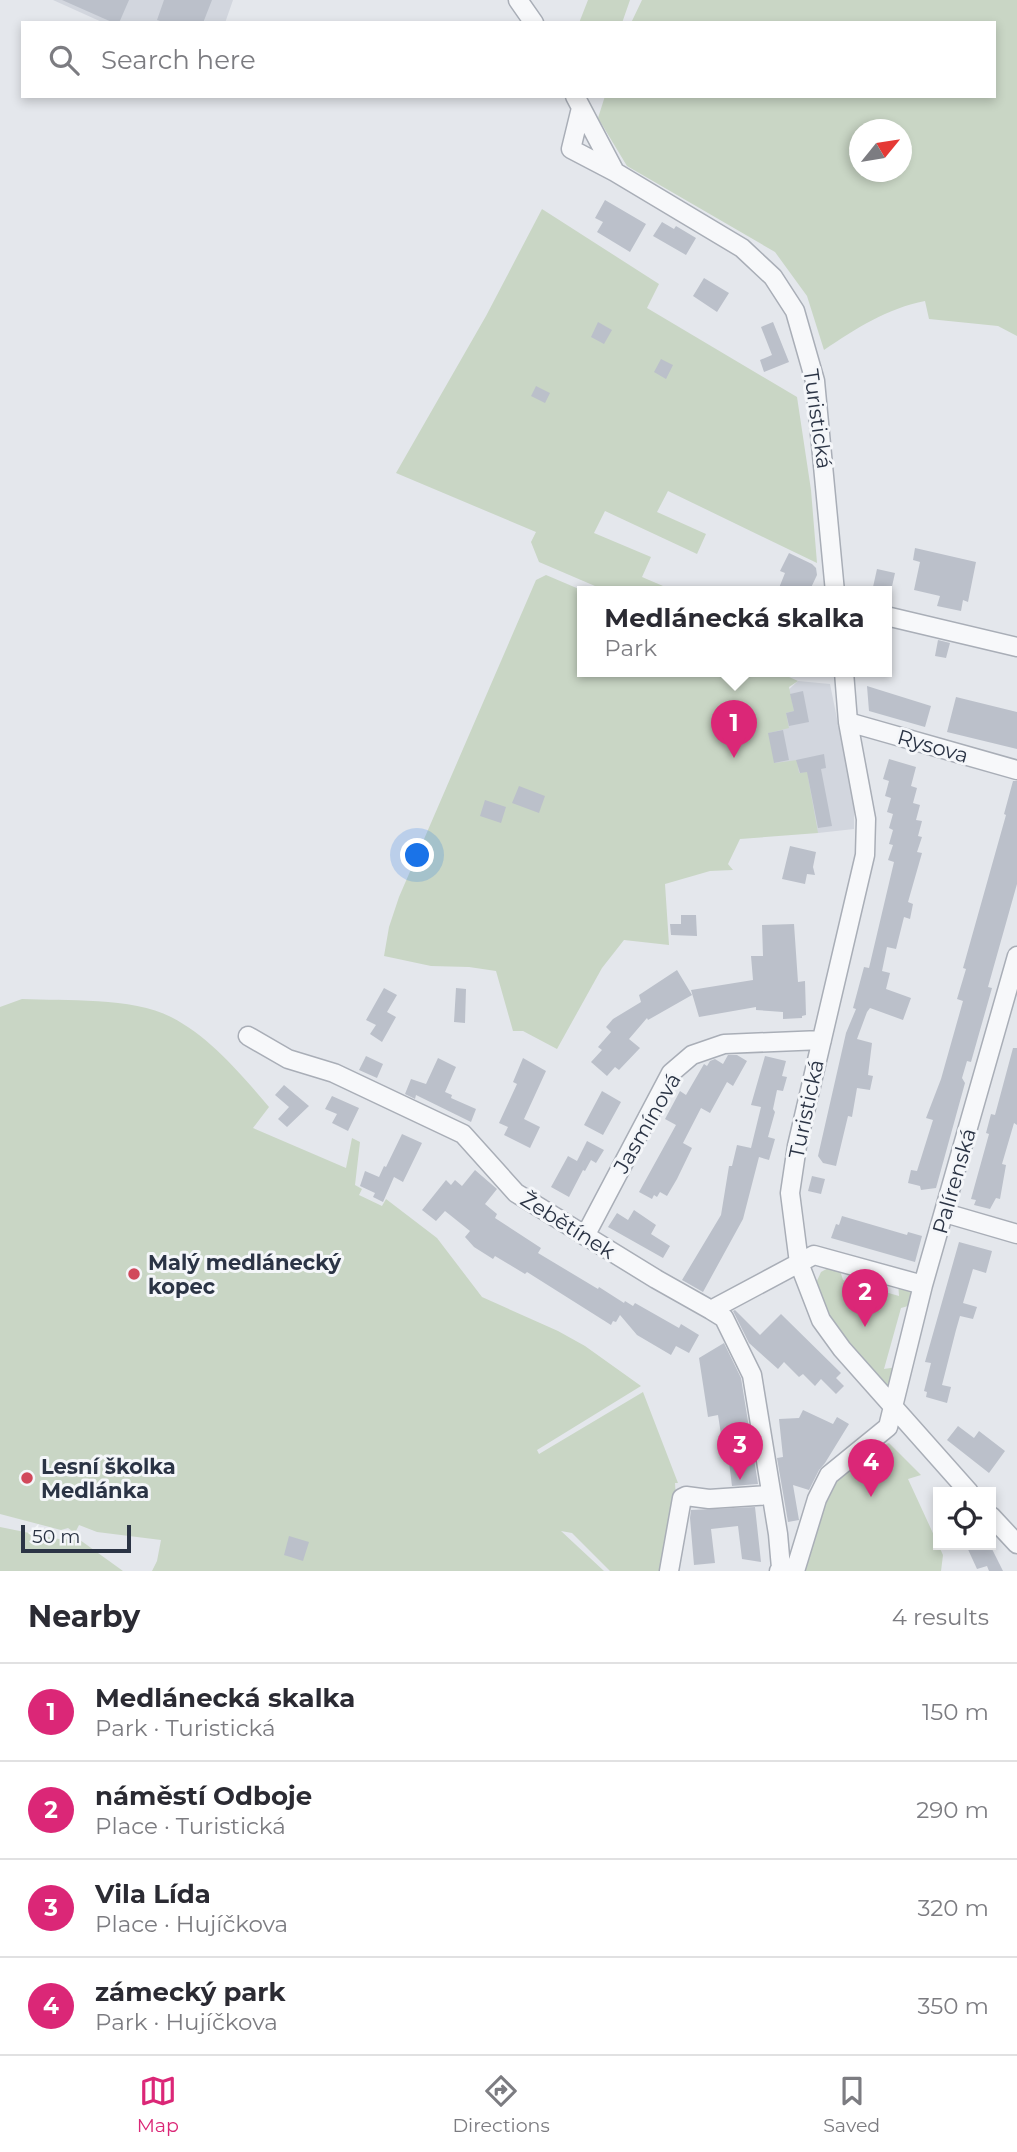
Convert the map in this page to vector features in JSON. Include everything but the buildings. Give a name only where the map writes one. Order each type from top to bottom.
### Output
[{"type":"street","points":[[518,0],[533,21]]},
{"type":"street","name":"Turistická","points":[[578,102],[571,149],[615,172],[742,248],[773,277],[795,312],[815,381],[834,586]]},
{"type":"street","name":"Turistická","points":[[578,102],[615,172]]},
{"type":"street","points":[[892,617],[1017,647]]},
{"type":"street","name":"Turistická","points":[[844,677],[848,722],[866,819],[865,855],[797,1146],[790,1193],[799,1263],[821,1320],[842,1349],[965,1487]]},
{"type":"street","name":"Rysova","points":[[848,722],[1017,770]]},
{"type":"street","name":"Palírenská","points":[[894,1408],[923,1285],[1017,956]]},
{"type":"street","name":"Žebětínek","points":[[248,1037],[288,1059],[334,1073],[463,1134],[516,1193],[724,1318],[752,1375],[778,1534],[785,1533],[786,1570]]},
{"type":"street","name":"Jasmínová","points":[[584,1236],[671,1073],[692,1055],[724,1044],[822,1040]]},
{"type":"street","points":[[945,1213],[1017,1234]]},
{"type":"street","points":[[711,1310],[814,1255],[923,1285]]},
{"type":"street","points":[[786,1570],[829,1475],[888,1427],[894,1408]]},
{"type":"street","points":[[668,1571],[682,1498],[770,1495]]},
{"type":"street","points":[[996,1521],[1016,1539]]},
{"type":"shaded area","points":[[53,0],[233,0],[226,21],[100,21]]},
{"type":"shaded area","points":[[798,681],[830,684],[854,803],[854,829],[818,833],[770,766],[765,732],[785,693]]},
{"type":"green space","points":[[588,0],[630,0],[623,21],[580,21]]},
{"type":"green space","points":[[642,0],[1017,0],[1017,336],[998,326],[929,319],[925,301],[885,314],[824,350],[807,296],[775,252],[627,166],[598,118],[604,98],[996,98],[996,21],[632,21]]},
{"type":"green space","points":[[542,209],[659,284],[647,308],[797,397],[811,490],[817,563],[668,491],[657,512],[706,534],[697,554],[605,511],[594,533],[651,557],[642,577],[663,586],[595,586],[539,562],[531,542],[536,532],[396,473],[486,316]]},
{"type":"green space","points":[[546,575],[577,588],[577,677],[789,677],[798,681],[789,687],[794,711],[786,713],[789,728],[769,733],[775,763],[797,760],[799,773],[811,771],[808,777],[818,833],[740,839],[728,864],[733,870],[710,871],[665,884],[669,945],[624,940],[602,968],[557,1049],[523,1031],[513,1031],[496,971],[431,966],[384,956],[389,927],[399,897],[536,580]]},
{"type":"green space","points":[[22,999],[98,1001],[137,1006],[171,1017],[185,1025],[224,1057],[269,1107],[253,1128],[346,1168],[352,1138],[360,1142],[355,1185],[362,1189],[359,1195],[382,1206],[386,1199],[437,1238],[482,1297],[585,1346],[641,1386],[537,1450],[539,1454],[643,1392],[678,1483],[675,1483],[676,1499],[661,1571],[610,1571],[572,1533],[561,1531],[604,1571],[152,1571],[161,1540],[97,1532],[79,1525],[75,1533],[68,1528],[61,1530],[0,1514],[0,1007]]},
{"type":"green space","points":[[830,1267],[839,1267],[843,1280],[899,1296],[898,1283],[918,1291],[915,1304],[901,1308],[884,1369],[897,1367],[890,1391],[859,1359],[825,1314],[815,1285],[821,1272]]},
{"type":"green space","points":[[889,1443],[921,1475],[908,1479],[933,1533],[933,1550],[941,1550],[943,1555],[941,1571],[801,1571],[834,1477],[865,1451]]},
{"type":"green space","points":[[0,1527],[59,1539],[80,1540],[123,1571],[0,1571]]},
{"type":"place","name":"Medlánecká skalka","points":[[734,758]]},
{"type":"place","name":"Malý medlánecký kopec","points":[[134,1274]]},
{"type":"place","name":"náměstí Odboje","points":[[865,1327]]},
{"type":"place","name":"Lesní školka Medlánka","points":[[27,1478]]},
{"type":"place","name":"Vila Lída","points":[[740,1480]]},
{"type":"place","name":"zámecký park","points":[[871,1497]]}]
